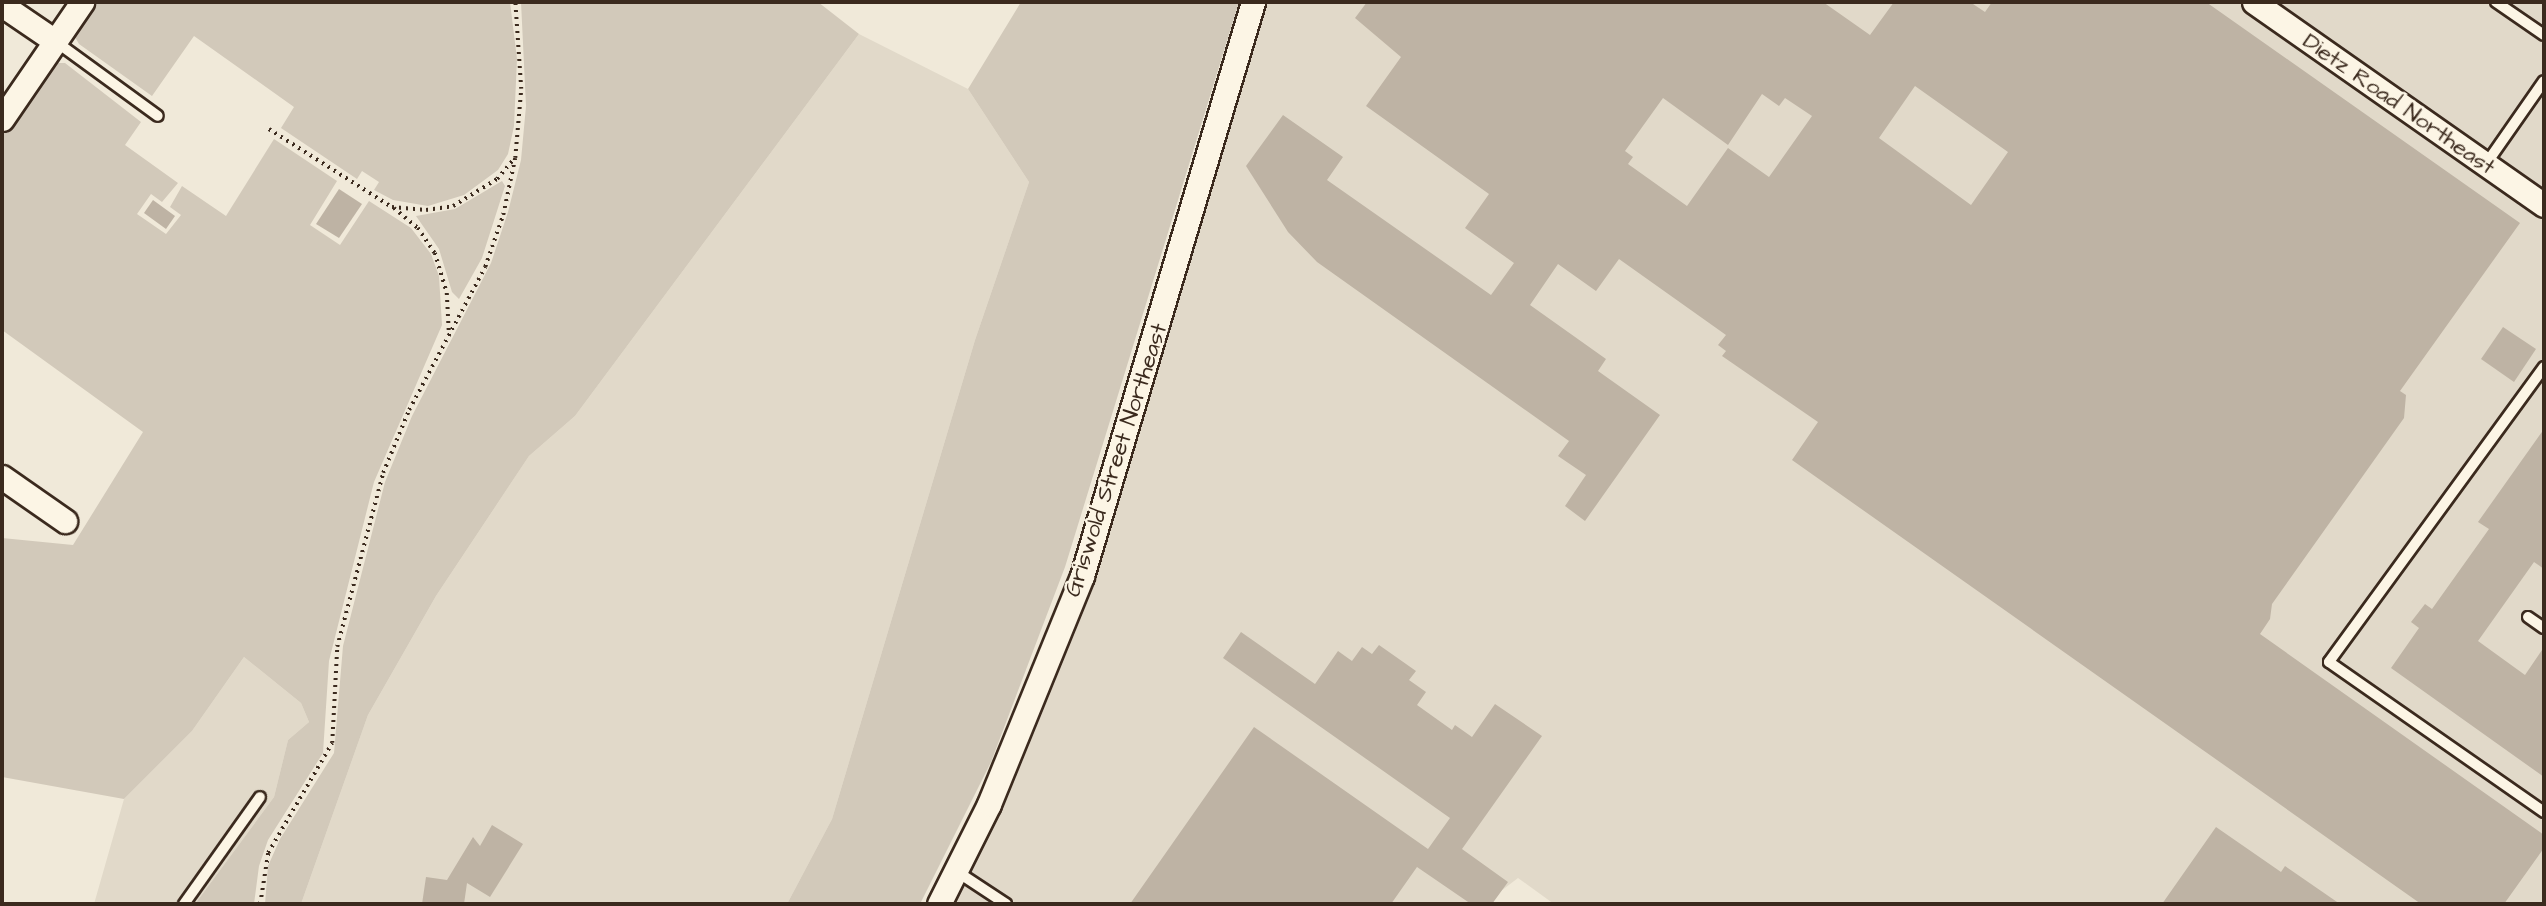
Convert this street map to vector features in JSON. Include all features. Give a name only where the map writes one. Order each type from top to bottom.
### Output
[{"type":"street","points":[[2,120],[82,2]]},
{"type":"street","name":"Griswold Street Northeast","points":[[939,904],[1033,702],[1082,576],[1253,2]]},
{"type":"street","name":"Dietz Road Northeast","points":[[2255,2],[2544,205]]},
{"type":"street","points":[[2,5],[55,41]]},
{"type":"street","points":[[2,477],[65,521]]},
{"type":"lane","points":[[2496,2],[2544,35]]},
{"type":"lane","points":[[55,41],[158,116]]},
{"type":"lane","points":[[2486,164],[2544,81]]},
{"type":"lane","points":[[2544,367],[2329,662],[2544,812]]},
{"type":"lane","points":[[2528,617],[2544,628]]},
{"type":"lane","points":[[184,904],[260,797]]},
{"type":"lane","points":[[956,871],[1006,904]]},
{"type":"path","points":[[260,904],[268,853],[332,743],[337,647],[383,473],[485,267],[515,158],[522,74],[515,2]]},
{"type":"path","points":[[269,130],[392,207],[418,228],[435,253],[447,293],[449,335]]},
{"type":"path","points":[[392,207],[426,210],[453,206],[497,179],[515,158]]},
{"type":"shaded area","points":[[94,2],[510,2],[517,59],[514,126],[508,154],[498,170],[464,195],[428,206],[393,200],[374,190],[379,182],[362,171],[357,179],[281,128],[294,107],[194,36],[152,96],[79,44],[72,32]]},
{"type":"shaded area","points":[[521,2],[818,2],[859,34],[575,416],[529,456],[436,596],[368,715],[301,904],[265,904],[268,866],[280,839],[334,753],[343,646],[385,482],[412,416],[491,263],[508,212],[521,160],[526,106]]},
{"type":"shaded area","points":[[1021,2],[1239,2],[1065,567],[991,762],[920,904],[787,904],[832,819],[975,340],[1029,182],[968,89]]},
{"type":"shaded area","points":[[1253,2],[2544,2],[2544,904],[1554,904],[1518,878],[1484,904],[939,904],[1033,702]]},
{"type":"shaded area","points":[[859,34],[968,89],[1029,182],[975,340],[832,819],[787,904],[301,904],[368,715],[436,596],[529,456],[575,416]]},
{"type":"shaded area","points":[[52,63],[65,63],[141,122],[125,145],[178,183],[162,202],[151,194],[137,214],[166,234],[181,215],[170,207],[182,186],[226,216],[274,139],[337,181],[310,225],[340,245],[369,201],[411,228],[431,254],[439,276],[442,325],[374,482],[329,661],[323,753],[268,840],[259,866],[254,904],[195,904],[274,797],[288,740],[309,722],[301,703],[244,657],[192,731],[124,799],[2,777],[2,538],[73,545],[143,432],[2,330],[2,135]]},
{"type":"shaded area","points":[[502,181],[505,186],[482,258],[459,299],[452,292],[439,249],[416,216],[455,209]]},
{"type":"shaded area","points":[[244,657],[301,703],[309,722],[288,740],[274,797],[195,904],[94,904],[124,799],[192,731]]},
{"type":"building","points":[[1367,2],[1823,2],[1870,35],[1894,2],[1970,2],[1985,12],[1992,2],[2206,2],[2520,223],[2400,391],[2406,395],[2404,418],[2272,604],[2270,619],[2260,634],[2544,835],[2544,848],[2504,904],[2421,904],[1792,460],[1818,422],[1722,356],[1726,351],[1718,345],[1726,335],[1619,259],[1596,291],[1558,264],[1530,305],[1606,359],[1598,371],[1660,415],[1585,521],[1565,506],[1586,475],[1558,456],[1569,441],[1317,262],[1288,232],[1246,166],[1283,115],[1343,157],[1327,180],[1491,295],[1514,263],[1465,228],[1489,194],[1366,106],[1401,57],[1355,18]],"holes":[[[1915,86],[2008,152],[1971,205],[1879,138]],[[1762,94],[1779,106],[1785,98],[1812,116],[1769,177],[1728,148],[1687,206],[1628,164],[1633,157],[1625,151],[1663,98],[1728,145]]]},
{"type":"building","points":[[339,189],[362,204],[339,238],[316,224]]},
{"type":"building","points":[[153,200],[175,216],[166,229],[144,213]]},
{"type":"building","points":[[2503,327],[2536,349],[2514,382],[2481,359]]},
{"type":"building","points":[[2544,429],[2544,569],[2534,562],[2478,641],[2525,675],[2544,647],[2544,777],[2391,668],[2419,628],[2411,622],[2425,604],[2432,609],[2489,529],[2478,522]]},
{"type":"building","points":[[1241,632],[1315,684],[1338,651],[1352,661],[1362,647],[1372,654],[1379,645],[1416,671],[1409,680],[1426,692],[1417,705],[1452,730],[1455,725],[1472,737],[1495,704],[1542,736],[1462,849],[1508,882],[1492,904],[1471,904],[1417,867],[1391,904],[1130,904],[1254,727],[1428,849],[1450,818],[1223,658]]},
{"type":"building","points":[[492,825],[523,844],[490,897],[467,883],[464,904],[422,904],[426,877],[447,880],[473,837],[480,846]]},
{"type":"building","points":[[2216,827],[2281,872],[2285,866],[2340,904],[2162,904]]}]
